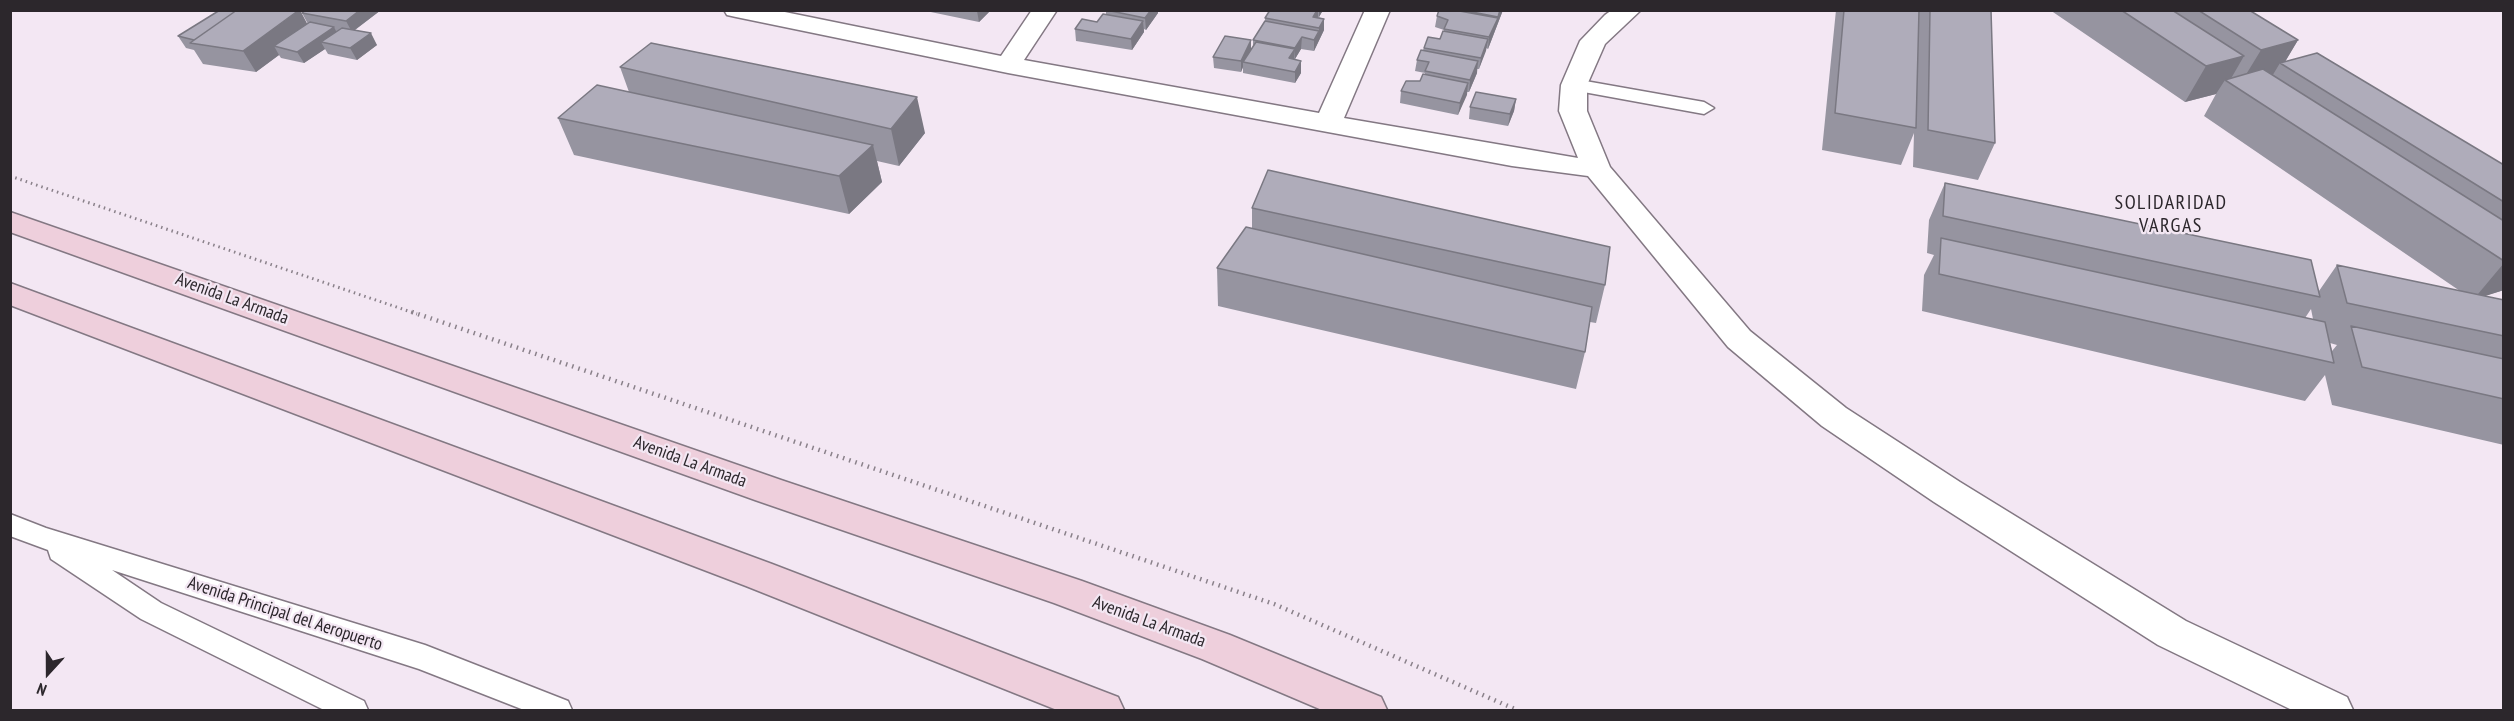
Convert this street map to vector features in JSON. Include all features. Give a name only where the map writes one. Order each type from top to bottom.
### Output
[{"type":"main road","name":"Avenida La Armada","points":[[10,221],[745,482],[1068,592],[1216,647],[1366,711]]},
{"type":"main road","points":[[10,294],[759,575],[1103,711]]},
{"type":"street","points":[[736,10],[1008,65],[1512,157],[1597,169]]},
{"type":"street","points":[[1008,65],[1046,10]]},
{"type":"street","points":[[1328,123],[1378,10]]},
{"type":"street","points":[[1629,10],[1614,20],[1593,41],[1574,85],[1573,111],[1597,169],[1739,339],[1834,417],[1947,492],[2172,633],[2332,711]]},
{"type":"lane","points":[[1574,85],[1704,108]]},
{"type":"lane","name":"Avenida Principal del Aeropuerto","points":[[10,524],[38,536],[425,658],[557,711]]},
{"type":"lane","points":[[38,536],[152,611],[353,711]]},
{"type":"path","points":[[10,176],[1274,604],[1517,711]]},
{"type":"building","points":[[220,10],[237,10],[194,40],[178,36]]},
{"type":"building","points":[[237,10],[299,10],[243,51],[190,43]]},
{"type":"building","points":[[306,10],[360,10],[346,21],[302,13]]},
{"type":"building","points":[[1106,10],[1151,10],[1145,18]]},
{"type":"building","points":[[1270,10],[1317,10],[1313,17],[1324,19],[1319,28],[1265,18]]},
{"type":"building","points":[[1439,10],[1454,10],[1498,18],[1489,37],[1444,29],[1448,20],[1437,16]]},
{"type":"building","points":[[1462,10],[1500,10],[1498,17]]},
{"type":"building","points":[[1844,10],[1919,10],[1916,128],[1835,113]]},
{"type":"building","points":[[1930,10],[1991,10],[1995,143],[1928,130]]},
{"type":"building","points":[[2121,10],[2172,10],[2244,56],[2206,66]]},
{"type":"building","points":[[2198,10],[2249,10],[2298,40],[2261,50]]},
{"type":"building","points":[[1103,14],[1143,21],[1131,39],[1075,29],[1082,19],[1097,22]]},
{"type":"building","points":[[1265,21],[1319,31],[1314,40],[1302,37],[1295,48],[1253,40]]},
{"type":"building","points":[[310,22],[334,27],[297,52],[274,46]]},
{"type":"building","points":[[342,28],[371,33],[350,48],[321,42]]},
{"type":"building","points":[[1443,31],[1488,39],[1481,58],[1424,48],[1428,37],[1440,39]]},
{"type":"building","points":[[1225,36],[1251,40],[1241,61],[1213,57]]},
{"type":"building","points":[[1256,42],[1295,49],[1289,58],[1301,61],[1295,72],[1243,62]]},
{"type":"building","points":[[651,43],[917,97],[891,129],[620,67]]},
{"type":"building","points":[[1421,50],[1478,61],[1470,80],[1425,71],[1429,62],[1417,60]]},
{"type":"building","points":[[2317,53],[2504,165],[2504,202],[2280,63]]},
{"type":"building","points":[[2263,69],[2504,221],[2504,261],[2225,80]]},
{"type":"building","points":[[1423,74],[1468,83],[1460,103],[1401,91],[1406,81],[1420,81]]},
{"type":"building","points":[[597,85],[873,145],[839,176],[558,118]]},
{"type":"building","points":[[1476,92],[1516,99],[1510,114],[1470,107]]},
{"type":"building","points":[[1268,170],[1610,247],[1605,285],[1252,208]]},
{"type":"building","points":[[1945,183],[2311,260],[2320,297],[1943,216]]},
{"type":"building","points":[[1246,227],[1592,307],[1585,352],[1217,268]]},
{"type":"building","points":[[1941,238],[2325,322],[2334,363],[1939,274]]},
{"type":"building","points":[[2337,265],[2504,300],[2504,336],[2347,303]]},
{"type":"building","points":[[2351,326],[2504,359],[2504,399],[2362,367]]},
{"type":"district","name":"SOLIDARIDAD VARGAS","points":[[2171,214]]}]
